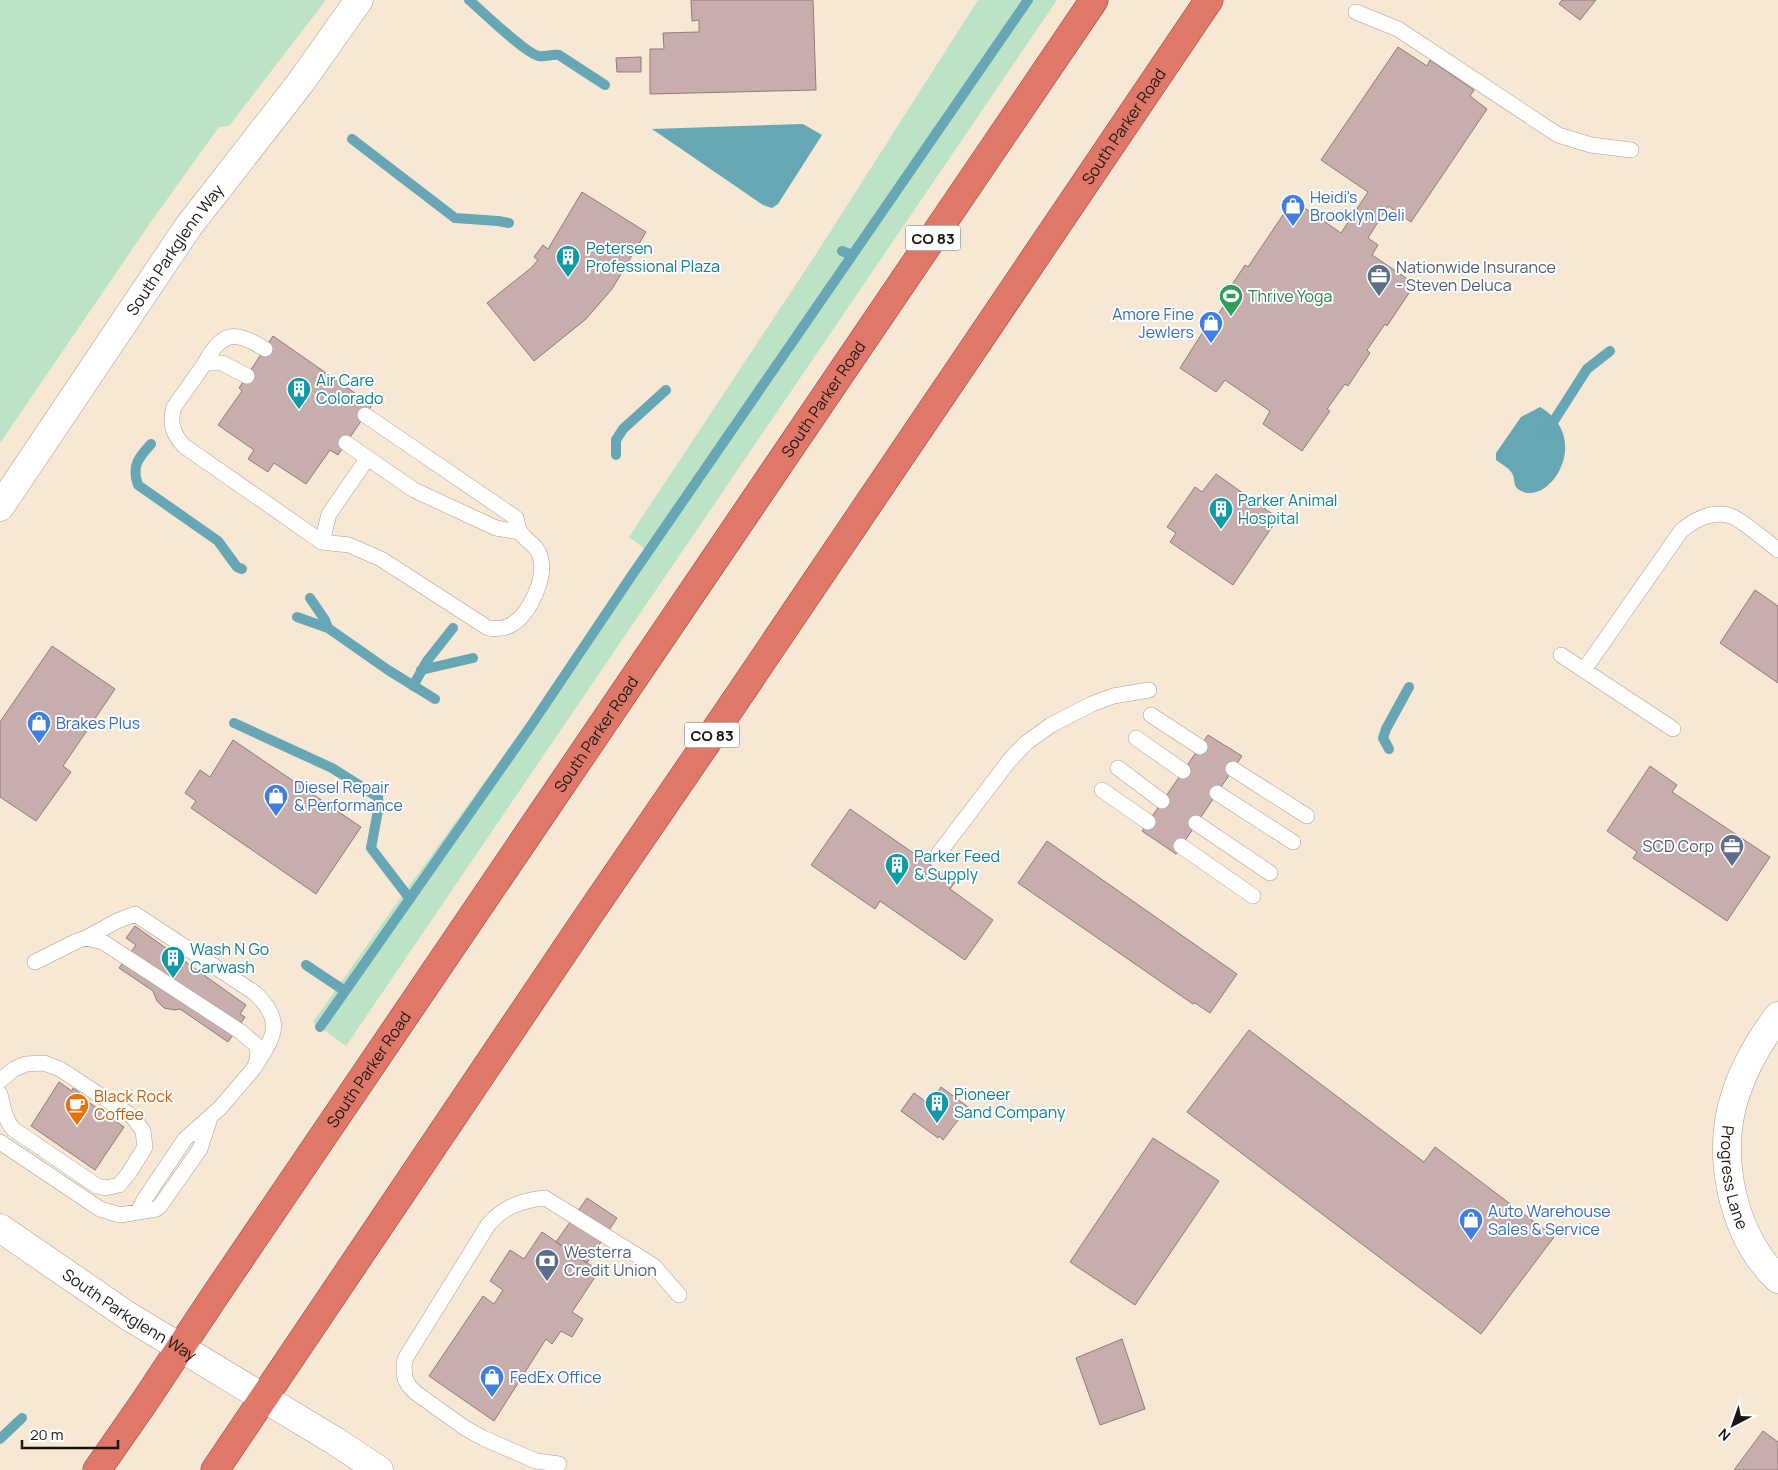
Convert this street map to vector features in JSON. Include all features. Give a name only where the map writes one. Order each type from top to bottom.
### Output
[{"type":"highway","name":"South Parker Road","points":[[97,1470],[1094,0]]},
{"type":"highway","name":"South Parker Road","points":[[215,1470],[578,930],[728,713],[1209,0]]},
{"type":"street","name":"South Parkglenn Way","points":[[0,507],[183,233],[301,82],[359,0]]},
{"type":"street","name":"Progress Lane","points":[[1778,1016],[1752,1056],[1735,1094],[1731,1114],[1728,1152],[1733,1197],[1739,1218],[1755,1252],[1778,1279]]},
{"type":"street","name":"South Parkglenn Way","points":[[0,1228],[118,1309],[379,1470]]},
{"type":"lane","points":[[1356,12],[1398,29],[1558,135],[1591,145],[1631,150]]},
{"type":"lane","points":[[265,349],[249,339],[239,336],[230,336],[218,344],[210,352],[205,363],[174,407],[171,422],[176,436],[191,451],[322,542],[349,545],[381,559],[481,624],[494,629],[505,628],[519,619],[536,591],[541,580],[543,567],[538,550],[520,532],[516,518],[365,415]]},
{"type":"lane","points":[[205,363],[222,363],[247,376]]},
{"type":"lane","points":[[346,443],[414,490],[496,528],[520,532]]},
{"type":"lane","points":[[322,542],[328,514],[367,459]]},
{"type":"lane","points":[[1584,670],[1681,531],[1693,521],[1710,515],[1732,516],[1778,550]]},
{"type":"lane","points":[[1561,655],[1673,729]]},
{"type":"lane","points":[[940,853],[1009,761],[1026,743],[1051,726],[1092,704],[1113,696],[1149,690]]},
{"type":"lane","points":[[1151,715],[1200,747]]},
{"type":"lane","points":[[1136,738],[1183,771]]},
{"type":"lane","points":[[1118,768],[1162,801]]},
{"type":"lane","points":[[1233,770],[1307,816]]},
{"type":"lane","points":[[1102,790],[1148,822]]},
{"type":"lane","points":[[1217,793],[1293,842]]},
{"type":"lane","points":[[1196,823],[1270,873]]},
{"type":"lane","points":[[1181,846],[1252,896]]},
{"type":"lane","points":[[0,1142],[100,1209],[120,1215],[156,1209],[200,1149],[210,1118],[246,1079],[270,1044],[274,1027],[273,1018],[268,1009],[255,993],[135,914],[35,962]]},
{"type":"lane","points":[[86,938],[103,942],[242,1032],[255,1044],[258,1050],[254,1068]]},
{"type":"lane","points":[[0,1081],[14,1069],[26,1064],[44,1064],[60,1069],[132,1117],[143,1131],[145,1147],[129,1173],[118,1185],[105,1188],[97,1186],[13,1129],[8,1123],[0,1094]]},
{"type":"lane","points":[[559,1464],[536,1460],[482,1438],[416,1393],[405,1379],[405,1359],[488,1225],[496,1215],[518,1203],[529,1199],[545,1198],[654,1266],[679,1295]]},
{"type":"green space","points":[[0,0],[326,0],[229,126],[219,127],[150,223],[0,443]]},
{"type":"green space","points":[[978,0],[1057,0],[346,1046],[313,1022],[650,553],[629,537],[818,251]]},
{"type":"water","points":[[803,124],[822,135],[778,204],[772,208],[763,205],[652,129]]},
{"type":"water","points":[[1540,407],[1556,421],[1564,436],[1565,453],[1560,468],[1552,481],[1541,490],[1530,493],[1516,487],[1512,473],[1496,460],[1496,453],[1521,417]]},
{"type":"building","points":[[691,0],[813,0],[816,90],[650,94],[650,49],[664,49],[663,33],[699,32],[699,20],[692,21]]},
{"type":"building","points":[[1562,0],[1596,0],[1580,20],[1559,4]]},
{"type":"building","points":[[1398,47],[1427,66],[1430,60],[1474,90],[1470,96],[1487,109],[1411,222],[1388,206],[1368,238],[1378,245],[1372,255],[1415,284],[1387,326],[1385,324],[1367,350],[1370,353],[1348,386],[1345,384],[1327,409],[1330,411],[1302,451],[1263,424],[1270,411],[1225,380],[1216,392],[1180,368],[1206,327],[1209,329],[1226,302],[1222,300],[1245,265],[1248,267],[1293,200],[1341,233],[1368,192],[1321,160]]},
{"type":"building","points":[[641,57],[641,72],[617,72],[616,58]]},
{"type":"building","name":"Petersen Professional Plaza","points":[[582,192],[646,232],[612,289],[586,319],[534,361],[487,303],[531,268],[538,260],[534,257],[543,245],[548,249]]},
{"type":"building","name":"Air Care Colorado","points":[[273,336],[372,405],[338,455],[330,450],[306,484],[274,463],[268,472],[248,459],[254,450],[218,425],[242,391],[239,388]]},
{"type":"building","name":"Parker Animal Hospital","points":[[1216,474],[1278,518],[1233,585],[1170,542],[1176,533],[1167,527],[1195,487],[1202,492]]},
{"type":"building","points":[[1755,590],[1778,606],[1778,683],[1720,643]]},
{"type":"building","name":"Brakes Plus","points":[[52,646],[115,689],[63,766],[71,772],[36,821],[0,797],[0,722]]},
{"type":"building","points":[[1208,735],[1242,756],[1176,854],[1142,831]]},
{"type":"building","name":"Diesel Repair & Performance","points":[[233,740],[361,827],[316,894],[191,808],[196,801],[185,793],[200,770],[210,777]]},
{"type":"building","points":[[1650,766],[1677,785],[1672,792],[1770,857],[1727,921],[1633,858],[1637,852],[1607,831]]},
{"type":"building","name":"Parker Feed & Supply","points":[[850,809],[955,882],[950,889],[993,920],[965,960],[880,901],[875,909],[811,865]]},
{"type":"building","points":[[1047,841],[1237,974],[1210,1013],[1195,1003],[1193,1004],[1018,883]]},
{"type":"building","name":"Wash N Go Carwash","points":[[135,926],[246,1005],[240,1014],[245,1017],[228,1042],[180,1009],[164,1008],[157,1001],[153,991],[119,968],[136,945],[126,938]]},
{"type":"building","points":[[1249,1030],[1424,1162],[1435,1147],[1554,1237],[1481,1334],[1187,1112]]},
{"type":"building","name":"Black Rock Coffee","points":[[59,1082],[72,1091],[73,1088],[88,1099],[87,1101],[124,1127],[95,1170],[31,1126]]},
{"type":"building","name":"Pioneer Sand Company","points":[[941,1087],[968,1107],[943,1140],[901,1111],[914,1093],[929,1104]]},
{"type":"building","points":[[1153,1138],[1219,1181],[1135,1305],[1070,1262]]},
{"type":"building","points":[[587,1198],[617,1218],[587,1263],[556,1242]]},
{"type":"building","points":[[542,1232],[599,1271],[572,1312],[583,1319],[572,1337],[561,1331],[552,1344],[546,1339],[494,1421],[429,1376],[483,1296],[494,1304],[503,1290],[490,1281],[510,1250],[524,1259]]},
{"type":"building","points":[[1122,1339],[1145,1409],[1100,1425],[1076,1358]]},
{"type":"building","points":[[1763,1431],[1778,1442],[1778,1470],[1734,1470]]},
{"type":"waterway","points":[[469,0],[533,54],[539,56],[559,55],[605,85]]},
{"type":"waterway","points":[[320,1027],[530,727],[630,578],[1028,0]]},
{"type":"waterway","points":[[352,139],[455,218],[509,223]]},
{"type":"waterway","points":[[842,251],[852,255]]},
{"type":"waterway","points":[[1548,430],[1587,369],[1610,351]]},
{"type":"waterway","points":[[616,455],[616,440],[623,429],[666,390]]},
{"type":"waterway","points":[[151,444],[137,462],[135,472],[138,485],[218,541],[237,567],[242,569]]},
{"type":"waterway","points":[[310,598],[325,620],[328,628]]},
{"type":"waterway","points":[[297,617],[328,628],[388,670],[435,699]]},
{"type":"waterway","points":[[413,686],[427,661],[453,628]]},
{"type":"waterway","points":[[421,670],[473,658]]},
{"type":"waterway","points":[[1389,749],[1383,738],[1409,687]]},
{"type":"waterway","points":[[234,723],[332,768],[378,797],[379,805],[371,848],[410,899]]},
{"type":"waterway","points":[[306,965],[345,991]]},
{"type":"waterway","points":[[0,1439],[22,1418]]},
{"type":"place","name":"Heidi's Brooklyn Deli","points":[[1293,227]]},
{"type":"place","name":"Petersen Professional Plaza","points":[[568,278]]},
{"type":"place","name":"Nationwide Insurance - Steven Deluca","points":[[1379,297]]},
{"type":"place","name":"Thrive Yoga","points":[[1231,317]]},
{"type":"place","name":"Amore Fine Jewlers","points":[[1211,344]]},
{"type":"place","name":"Air Care Colorado","points":[[299,410]]},
{"type":"place","name":"Parker Animal Hospital","points":[[1221,530]]},
{"type":"place","name":"Brakes Plus","points":[[39,744]]},
{"type":"place","name":"Diesel Repair & Performance","points":[[276,817]]},
{"type":"place","name":"SCD Corp","points":[[1732,867]]},
{"type":"place","name":"Parker Feed & Supply","points":[[897,886]]},
{"type":"place","name":"Wash N Go Carwash","points":[[173,979]]},
{"type":"place","name":"Pioneer Sand Company","points":[[937,1124]]},
{"type":"place","name":"Black Rock Coffee","points":[[77,1126]]},
{"type":"place","name":"Auto Warehouse Sales & Service","points":[[1471,1241]]},
{"type":"place","name":"Westerra Credit Union","points":[[547,1282]]},
{"type":"place","name":"FedEx Office","points":[[492,1398]]}]
